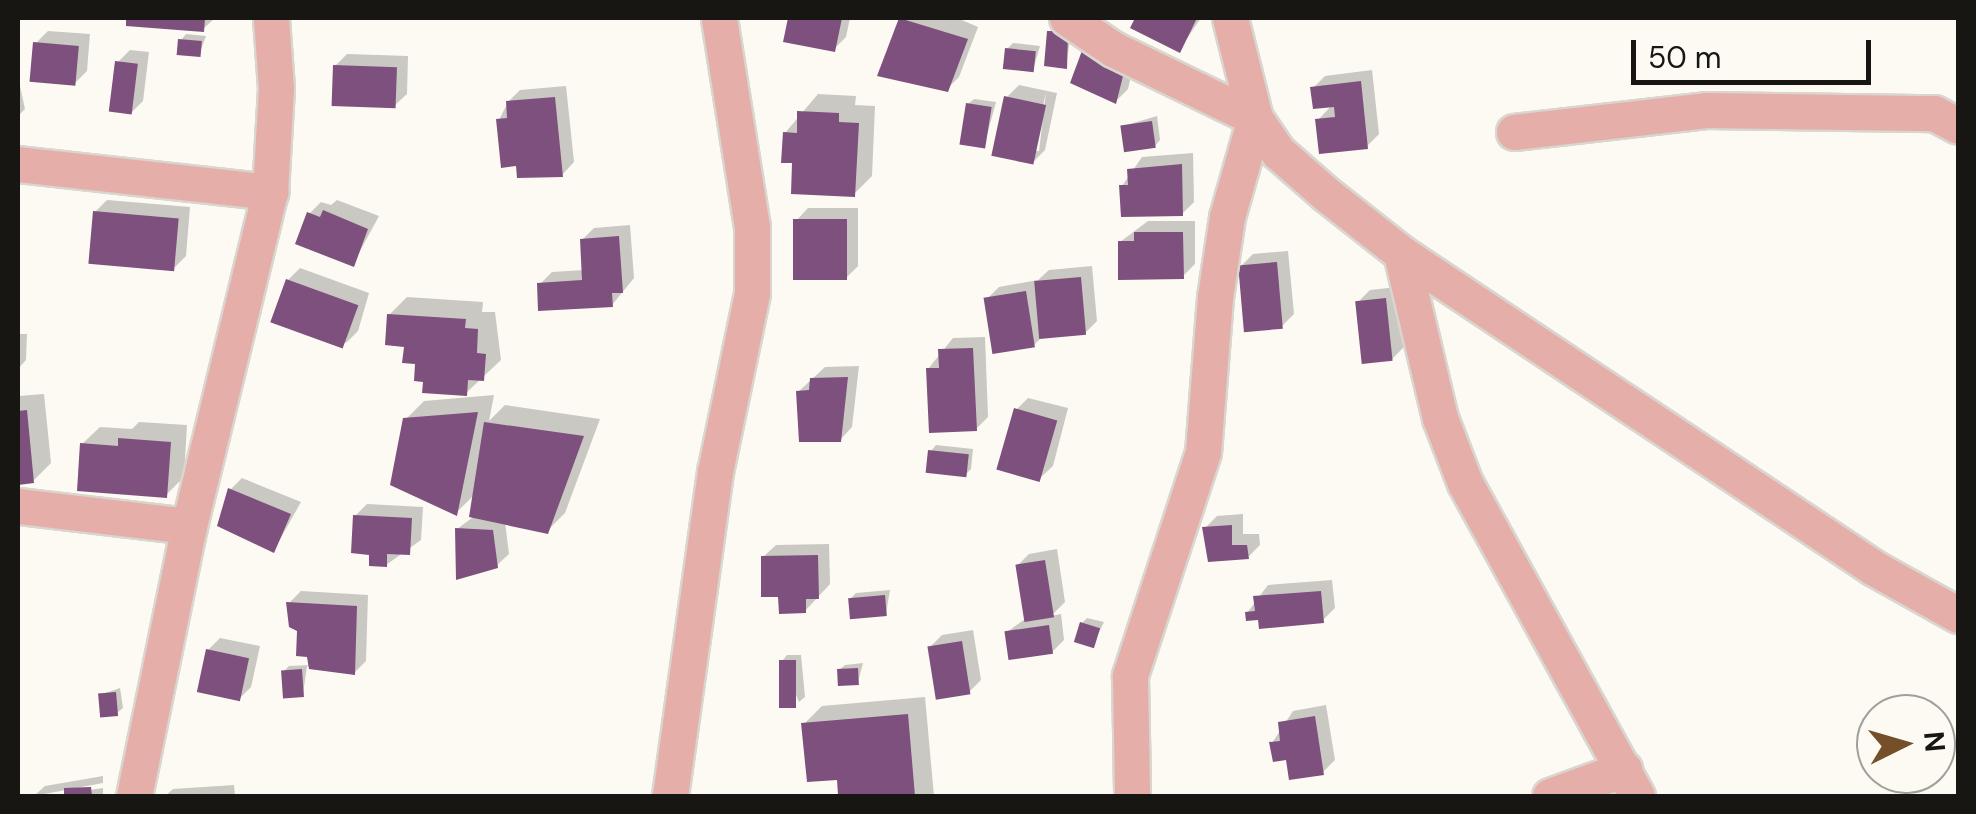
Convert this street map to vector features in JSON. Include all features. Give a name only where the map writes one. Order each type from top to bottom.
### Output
[{"type":"street","points":[[134,796],[188,526],[270,192],[276,88],[270,18]]},
{"type":"street","points":[[670,796],[715,472],[752,293],[752,228],[719,18]]},
{"type":"street","points":[[1067,18],[1113,49],[1254,118]]},
{"type":"street","points":[[1230,18],[1254,118],[1278,152],[1400,253],[1874,568],[1958,615]]},
{"type":"street","points":[[1514,132],[1706,110],[1934,113],[1958,126]]},
{"type":"street","points":[[1132,796],[1130,676],[1203,452],[1214,297],[1254,118]]},
{"type":"street","points":[[18,164],[270,192]]},
{"type":"street","points":[[1400,253],[1440,418],[1465,483],[1630,783],[1550,796]]},
{"type":"street","points":[[18,506],[188,526]]},
{"type":"building","points":[[126,18],[205,18],[204,32],[126,26]]},
{"type":"building","points":[[788,18],[842,18],[835,52],[783,42]]},
{"type":"building","points":[[899,18],[968,39],[948,92],[877,76]]},
{"type":"building","points":[[1135,18],[1197,18],[1180,53],[1130,28]]},
{"type":"building","points":[[1047,31],[1068,31],[1067,69],[1044,66]]},
{"type":"building","points":[[178,39],[202,41],[201,57],[177,55]]},
{"type":"building","points":[[33,42],[79,46],[75,86],[30,82]]},
{"type":"building","points":[[1005,48],[1036,51],[1034,72],[1003,69]]},
{"type":"building","points":[[1083,48],[1124,72],[1116,104],[1070,83]]},
{"type":"building","points":[[115,61],[138,64],[132,114],[109,112]]},
{"type":"building","points":[[333,65],[397,67],[396,108],[332,106]]},
{"type":"building","points":[[1361,81],[1368,149],[1319,154],[1315,119],[1335,117],[1334,107],[1313,109],[1310,87]]},
{"type":"building","points":[[1004,96],[1046,105],[1033,165],[991,156]]},
{"type":"building","points":[[555,97],[563,177],[517,178],[516,166],[501,168],[496,119],[507,118],[506,101]]},
{"type":"building","points":[[966,103],[992,107],[985,149],[959,144]]},
{"type":"building","points":[[797,111],[839,113],[839,122],[859,123],[855,197],[791,194],[792,163],[781,163],[783,132],[797,133]]},
{"type":"building","points":[[1152,121],[1156,148],[1124,152],[1120,125]]},
{"type":"building","points":[[1182,164],[1183,216],[1121,217],[1119,185],[1128,185],[1127,169]]},
{"type":"building","points":[[323,210],[368,229],[354,267],[295,244],[307,212],[320,217]]},
{"type":"building","points":[[93,211],[179,218],[174,271],[88,264]]},
{"type":"building","points":[[793,219],[847,219],[847,280],[793,280]]},
{"type":"building","points":[[1134,232],[1183,232],[1184,279],[1118,280],[1118,241],[1134,241]]},
{"type":"building","points":[[619,236],[623,293],[612,293],[613,307],[538,311],[537,283],[582,280],[580,239]]},
{"type":"building","points":[[1277,262],[1283,329],[1244,332],[1238,265]]},
{"type":"building","points":[[1081,277],[1086,335],[1039,339],[1034,281]]},
{"type":"building","points":[[286,279],[358,305],[343,349],[270,322]]},
{"type":"building","points":[[1026,291],[1035,347],[992,354],[984,298]]},
{"type":"building","points":[[1386,298],[1393,361],[1362,364],[1355,301]]},
{"type":"building","points":[[387,314],[466,319],[465,328],[478,329],[477,353],[486,354],[484,381],[468,380],[467,396],[422,393],[423,382],[414,381],[415,364],[402,363],[404,347],[385,345]]},
{"type":"building","points":[[973,348],[977,431],[929,433],[926,368],[939,368],[938,349]]},
{"type":"building","points":[[848,377],[841,442],[799,442],[796,391],[809,390],[810,378]]},
{"type":"building","points":[[1014,408],[1057,420],[1040,482],[996,470]]},
{"type":"building","points":[[27,410],[34,483],[18,485],[18,411]]},
{"type":"building","points":[[478,412],[457,516],[390,485],[403,418]]},
{"type":"building","points":[[484,422],[584,436],[548,534],[469,517]]},
{"type":"building","points":[[118,438],[171,442],[167,498],[77,491],[80,443],[118,446]]},
{"type":"building","points":[[928,450],[969,454],[966,477],[926,473]]},
{"type":"building","points":[[228,488],[291,514],[274,553],[217,526]]},
{"type":"building","points":[[353,515],[412,518],[410,555],[387,554],[387,567],[369,566],[369,555],[351,553]]},
{"type":"building","points":[[1232,525],[1232,545],[1247,545],[1249,559],[1208,562],[1202,527]]},
{"type":"building","points":[[455,528],[493,530],[498,568],[456,580]]},
{"type":"building","points":[[818,555],[819,599],[806,599],[806,613],[779,614],[778,597],[761,597],[761,556]]},
{"type":"building","points":[[1045,560],[1054,617],[1024,622],[1015,565]]},
{"type":"building","points":[[1321,591],[1324,623],[1259,629],[1258,620],[1246,621],[1245,612],[1255,611],[1253,596]]},
{"type":"building","points":[[885,595],[887,616],[850,619],[848,598]]},
{"type":"building","points":[[286,602],[357,606],[355,675],[309,669],[307,657],[296,656],[297,631],[289,627]]},
{"type":"building","points":[[1080,622],[1100,628],[1094,648],[1074,642]]},
{"type":"building","points":[[1049,625],[1053,654],[1008,660],[1004,631]]},
{"type":"building","points":[[962,641],[970,694],[936,700],[927,646]]},
{"type":"building","points":[[206,649],[249,658],[240,701],[197,692]]},
{"type":"building","points":[[779,660],[796,660],[796,708],[779,708]]},
{"type":"building","points":[[858,668],[859,685],[838,686],[837,669]]},
{"type":"building","points":[[302,669],[304,697],[283,698],[281,670]]},
{"type":"building","points":[[116,692],[118,716],[100,717],[98,694]]},
{"type":"building","points":[[908,714],[915,796],[838,795],[837,780],[807,782],[801,723]]},
{"type":"building","points":[[1315,716],[1324,775],[1289,780],[1286,760],[1273,762],[1269,742],[1280,741],[1278,722]]},
{"type":"building","points":[[91,787],[92,796],[64,796],[64,788]]}]
